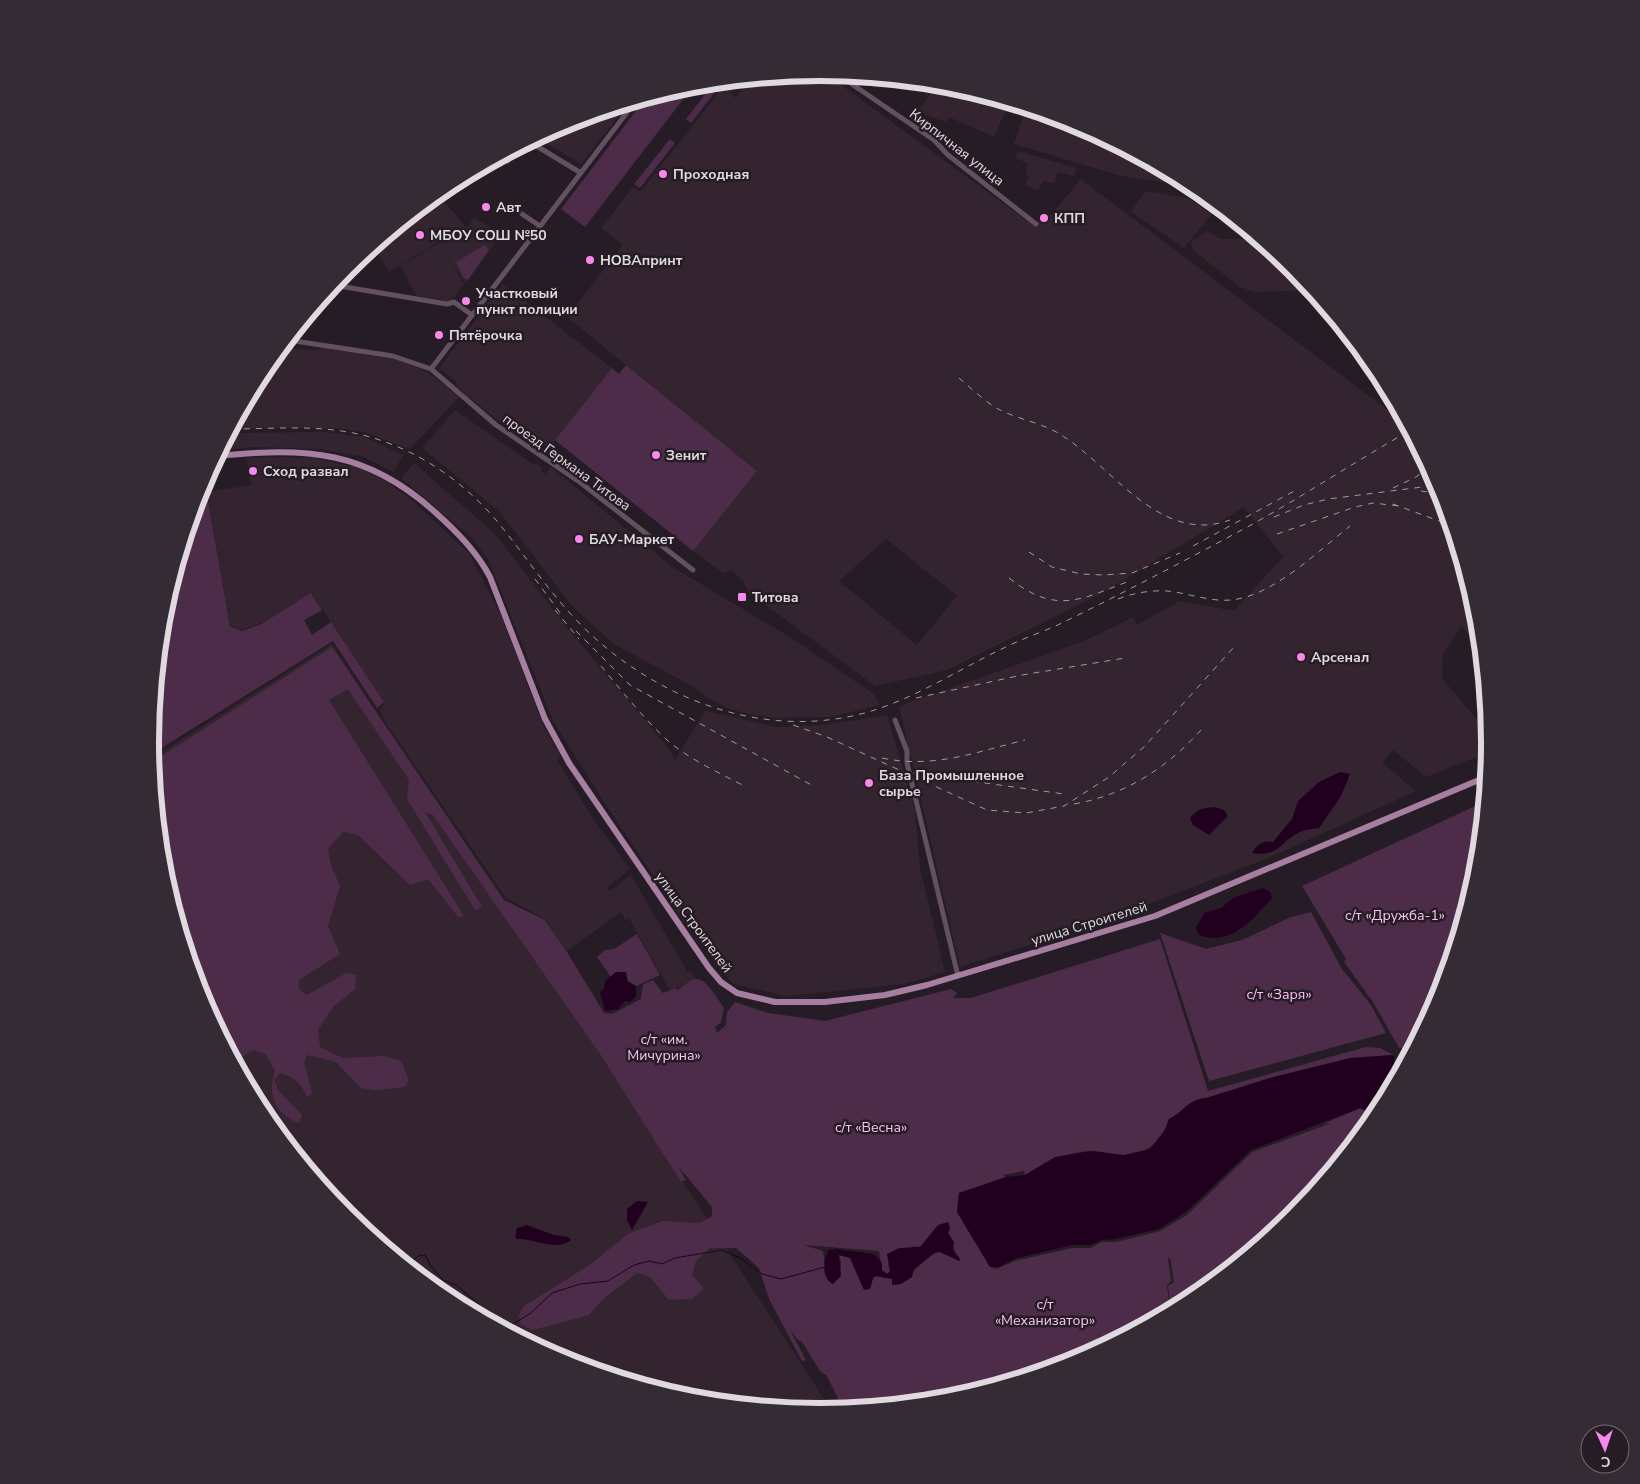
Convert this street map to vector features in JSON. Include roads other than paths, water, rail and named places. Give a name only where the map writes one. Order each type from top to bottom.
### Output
[{"type":"main road","name":"улица Строителей","points":[[225,455],[261,452],[312,454],[362,464],[397,482],[431,509],[462,538],[478,557],[490,577],[546,719],[569,763],[709,968],[721,982],[736,994],[775,1002],[825,1002],[885,995],[958,976],[1155,916],[1479,780]]},
{"type":"street","name":"Кирпичная улица","points":[[849,82],[934,140],[948,155],[1036,224]]},
{"type":"street","points":[[295,341],[393,356],[431,369],[630,110]]},
{"type":"street","points":[[536,146],[581,173]]},
{"type":"street","points":[[522,214],[540,226]]},
{"type":"street","points":[[342,286],[447,304],[454,302],[472,315]]},
{"type":"street","name":"проезд Германа Титова","points":[[431,369],[496,425],[581,483],[693,570]]},
{"type":"street","points":[[895,720],[907,750],[907,763],[958,976]]},
{"type":"waterway","points":[[509,1324],[513,1324],[531,1313],[552,1293],[580,1284],[608,1281],[634,1265],[649,1261],[662,1264],[675,1258],[722,1250],[742,1259],[762,1274],[781,1279],[825,1267]]},
{"type":"waterway","points":[[412,1261],[420,1255],[426,1256],[430,1265],[443,1280],[456,1285],[485,1311]]},
{"type":"railway","points":[[959,378],[998,409],[1058,433],[1078,447],[1137,498],[1158,512],[1181,522],[1204,525],[1230,520]]},
{"type":"railway","points":[[239,429],[295,428],[334,430],[381,440],[403,449],[444,472],[480,503],[496,520],[568,611],[599,642],[634,669],[672,691],[713,707],[756,718],[799,722],[843,718],[886,706],[917,693],[993,653],[1088,610],[1205,550],[1271,514],[1404,434]]},
{"type":"railway","points":[[1393,488],[1423,472]]},
{"type":"railway","points":[[1274,517],[1304,505],[1328,499],[1429,486]]},
{"type":"railway","points":[[1193,546],[1296,490]]},
{"type":"railway","points":[[1421,491],[1431,493]]},
{"type":"railway","points":[[1277,534],[1355,507],[1373,503],[1399,506]]},
{"type":"railway","points":[[1393,504],[1443,522]]},
{"type":"railway","points":[[1118,599],[1142,592],[1161,591],[1215,600],[1247,597],[1278,582],[1294,571],[1350,526]]},
{"type":"railway","points":[[1029,552],[1052,567],[1081,574],[1103,575],[1132,573],[1180,553]]},
{"type":"railway","points":[[1009,578],[1026,590],[1041,597],[1056,600],[1083,598],[1132,580]]},
{"type":"railway","points":[[535,579],[561,614]]},
{"type":"railway","points":[[555,610],[579,639]]},
{"type":"railway","points":[[576,631],[630,685],[815,787]]},
{"type":"railway","points":[[793,725],[827,737],[987,810],[1026,813],[1064,806],[1109,777],[1145,746],[1234,647]]},
{"type":"railway","points":[[916,698],[1022,675],[1125,658]]},
{"type":"railway","points":[[601,666],[641,714],[667,740],[695,760],[746,787]]},
{"type":"railway","points":[[1074,804],[1111,794],[1144,778],[1174,756],[1201,730]]},
{"type":"railway","points":[[882,758],[919,762],[954,758],[1025,740]]},
{"type":"railway","points":[[913,773],[1064,794]]},
{"type":"place","name":"Проходная","points":[[663,174]]},
{"type":"place","name":"Авт","points":[[486,207]]},
{"type":"place","name":"КПП","points":[[1044,218]]},
{"type":"place","name":"МБОУ СОШ №50","points":[[420,235]]},
{"type":"place","name":"НОВАпринт","points":[[590,260]]},
{"type":"place","name":"Участковый пункт полиции","points":[[466,301]]},
{"type":"place","name":"Пятёрочка","points":[[439,335]]},
{"type":"place","name":"Зенит","points":[[656,455]]},
{"type":"place","name":"Сход развал","points":[[253,471]]},
{"type":"place","name":"БАУ-Маркет","points":[[579,539]]},
{"type":"place","name":"Титова","points":[[742,597]]},
{"type":"place","name":"Арсенал","points":[[1301,657]]},
{"type":"place","name":"База Промышленное сырье","points":[[869,783]]},
{"type":"park label","name":"с/т «Дружба-1»","points":[[1395,915]]},
{"type":"park label","name":"с/т «Заря»","points":[[1279,994]]},
{"type":"park label","name":"с/т «им. Мичурина»","points":[[664,1048]]},
{"type":"park label","name":"с/т «Весна»","points":[[871,1127]]},
{"type":"park label","name":"с/т «Механизатор»","points":[[1045,1312]]}]
